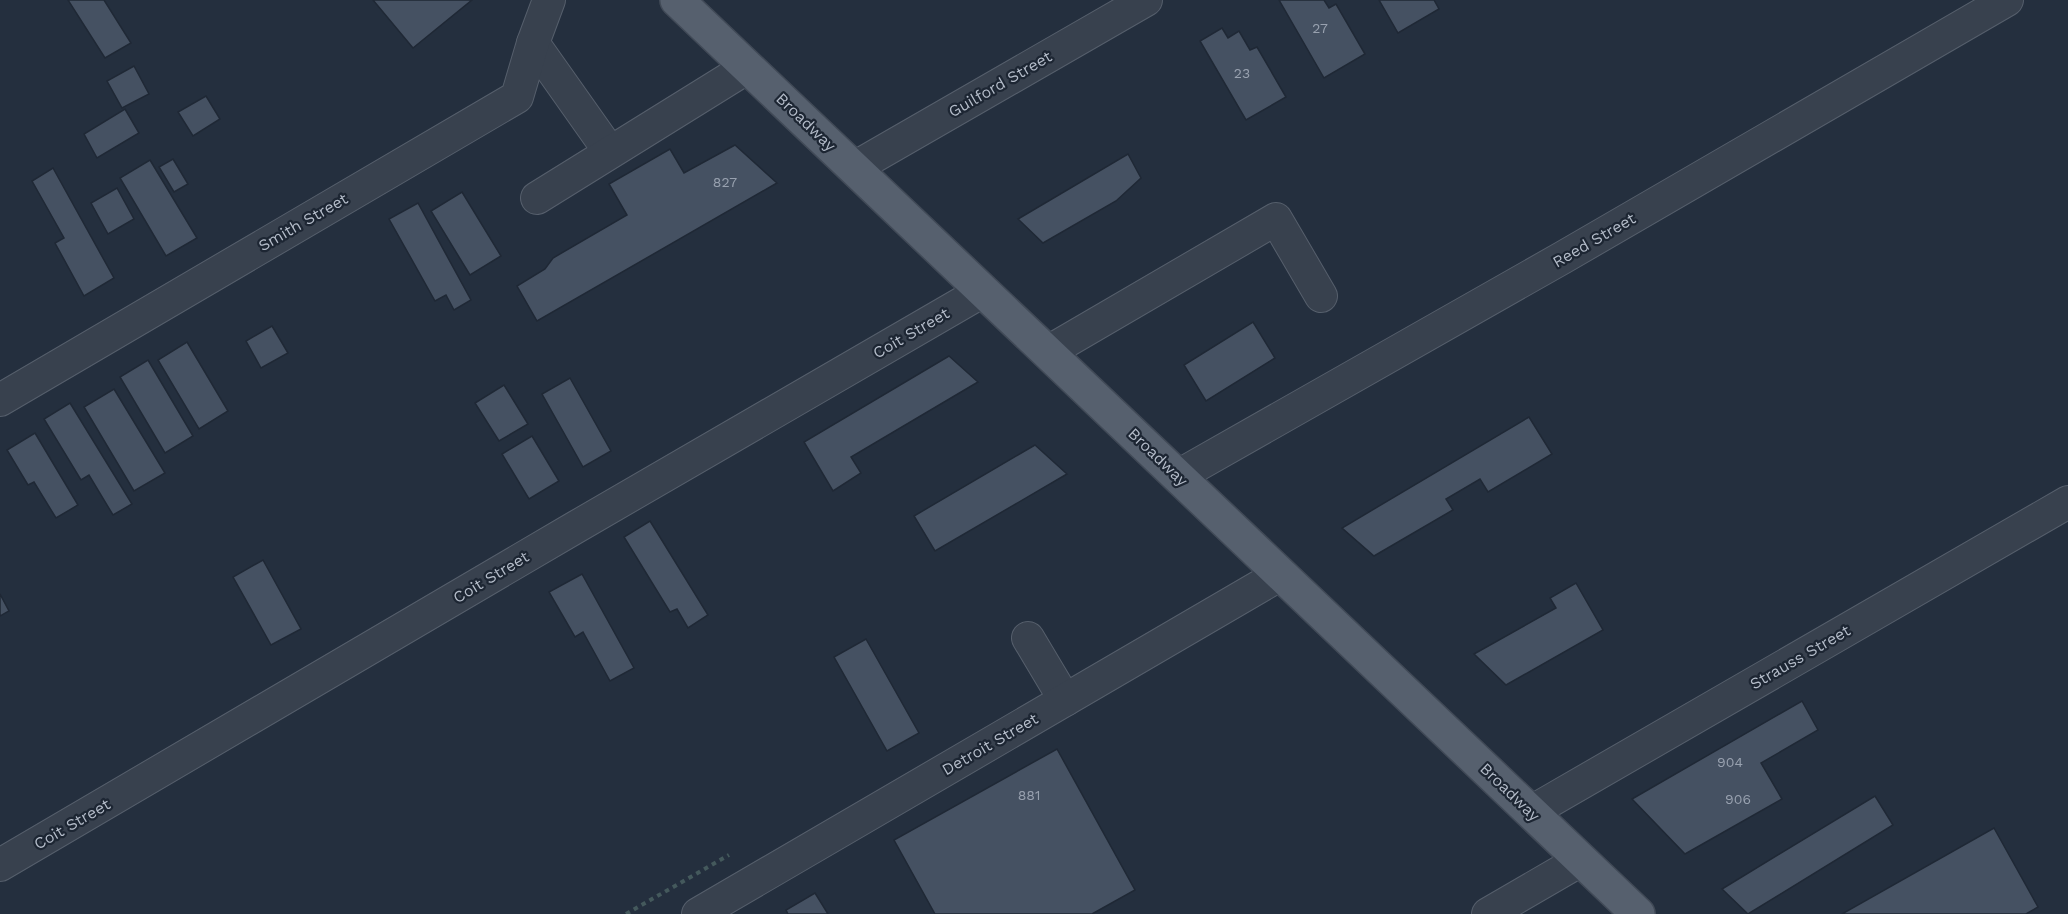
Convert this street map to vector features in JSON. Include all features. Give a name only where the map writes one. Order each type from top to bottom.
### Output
[{"type":"main road","name":"Broadway","points":[[677,0],[1638,914]]},
{"type":"street","name":"Smith Street","points":[[0,400],[517,97],[549,0]]},
{"type":"street","name":"Guilford Street","points":[[854,168],[1146,0]]},
{"type":"street","name":"Reed Street","points":[[1178,476],[1562,258],[2007,0]]},
{"type":"street","points":[[533,43],[610,152]]},
{"type":"street","points":[[537,198],[748,67]]},
{"type":"street","points":[[1048,352],[1276,219],[1321,296]]},
{"type":"street","name":"Coit Street","points":[[0,865],[983,291]]},
{"type":"street","name":"Strauss Street","points":[[1531,812],[2068,502]]},
{"type":"street","name":"Detroit Street","points":[[698,914],[1281,574]]},
{"type":"street","points":[[1028,638],[1065,700]]},
{"type":"street","points":[[1488,914],[1581,860]]},
{"type":"building","points":[[68,0],[104,0],[131,43],[105,58]]},
{"type":"building","points":[[373,0],[472,0],[413,48]]},
{"type":"building","points":[[1279,0],[1324,0],[1329,8],[1336,4],[1365,54],[1324,78]]},
{"type":"building","points":[[1379,0],[1434,0],[1439,9],[1398,33]]},
{"type":"building","points":[[1222,28],[1228,38],[1239,31],[1250,50],[1257,47],[1286,97],[1246,120],[1200,41]]},
{"type":"building","points":[[134,66],[149,94],[122,108],[107,81]]},
{"type":"building","points":[[206,96],[220,119],[193,136],[178,112]]},
{"type":"building","points":[[125,109],[139,133],[97,158],[84,134]]},
{"type":"building","points":[[735,145],[777,183],[537,321],[517,286],[545,269],[553,258],[627,215],[609,184],[670,149],[684,173]]},
{"type":"building","points":[[1128,154],[1141,178],[1116,201],[1043,243],[1018,219]]},
{"type":"building","points":[[173,159],[188,184],[174,192],[159,167]]},
{"type":"building","points":[[150,160],[197,238],[166,256],[120,178]]},
{"type":"building","points":[[53,168],[114,278],[84,296],[55,243],[64,238],[32,181]]},
{"type":"building","points":[[117,188],[134,219],[108,234],[91,203]]},
{"type":"building","points":[[462,192],[501,256],[470,275],[431,211]]},
{"type":"building","points":[[418,203],[471,300],[454,310],[446,295],[435,301],[389,219]]},
{"type":"building","points":[[1253,322],[1275,358],[1206,401],[1184,365]]},
{"type":"building","points":[[272,326],[288,353],[261,368],[246,341]]},
{"type":"building","points":[[187,342],[228,411],[199,429],[158,360]]},
{"type":"building","points":[[949,356],[978,382],[851,457],[861,473],[833,491],[804,442]]},
{"type":"building","points":[[148,360],[193,436],[165,453],[120,377]]},
{"type":"building","points":[[570,378],[611,451],[583,467],[542,394]]},
{"type":"building","points":[[504,385],[528,424],[499,441],[475,403]]},
{"type":"building","points":[[114,389],[165,473],[134,491],[84,407]]},
{"type":"building","points":[[70,403],[132,504],[113,515],[89,475],[81,480],[44,419]]},
{"type":"building","points":[[1529,417],[1552,454],[1488,492],[1480,479],[1446,499],[1453,510],[1374,556],[1342,528]]},
{"type":"building","points":[[35,433],[78,505],[56,518],[34,482],[28,485],[7,450]]},
{"type":"building","points":[[532,436],[559,481],[529,499],[502,454]]},
{"type":"building","points":[[1035,445],[1067,474],[935,551],[914,516]]},
{"type":"building","points":[[650,521],[708,615],[688,628],[677,609],[670,612],[624,537]]},
{"type":"building","points":[[263,560],[301,629],[271,645],[233,577]]},
{"type":"building","points":[[582,574],[634,668],[610,681],[583,632],[575,637],[549,592]]},
{"type":"building","points":[[1576,583],[1603,630],[1506,685],[1474,654],[1556,608],[1550,598]]},
{"type":"building","points":[[0,594],[9,611],[0,616]]},
{"type":"building","points":[[866,639],[919,733],[887,751],[834,657]]},
{"type":"building","points":[[1802,701],[1818,730],[1761,763],[1782,799],[1685,854],[1632,799]]},
{"type":"building","points":[[1057,749],[1135,890],[1092,914],[935,914],[894,840]]},
{"type":"building","points":[[1875,796],[1893,825],[1748,914],[1722,889]]},
{"type":"building","points":[[1994,828],[2038,907],[2026,914],[1842,914]]},
{"type":"building","points":[[815,893],[828,914],[788,914],[786,910]]}]
